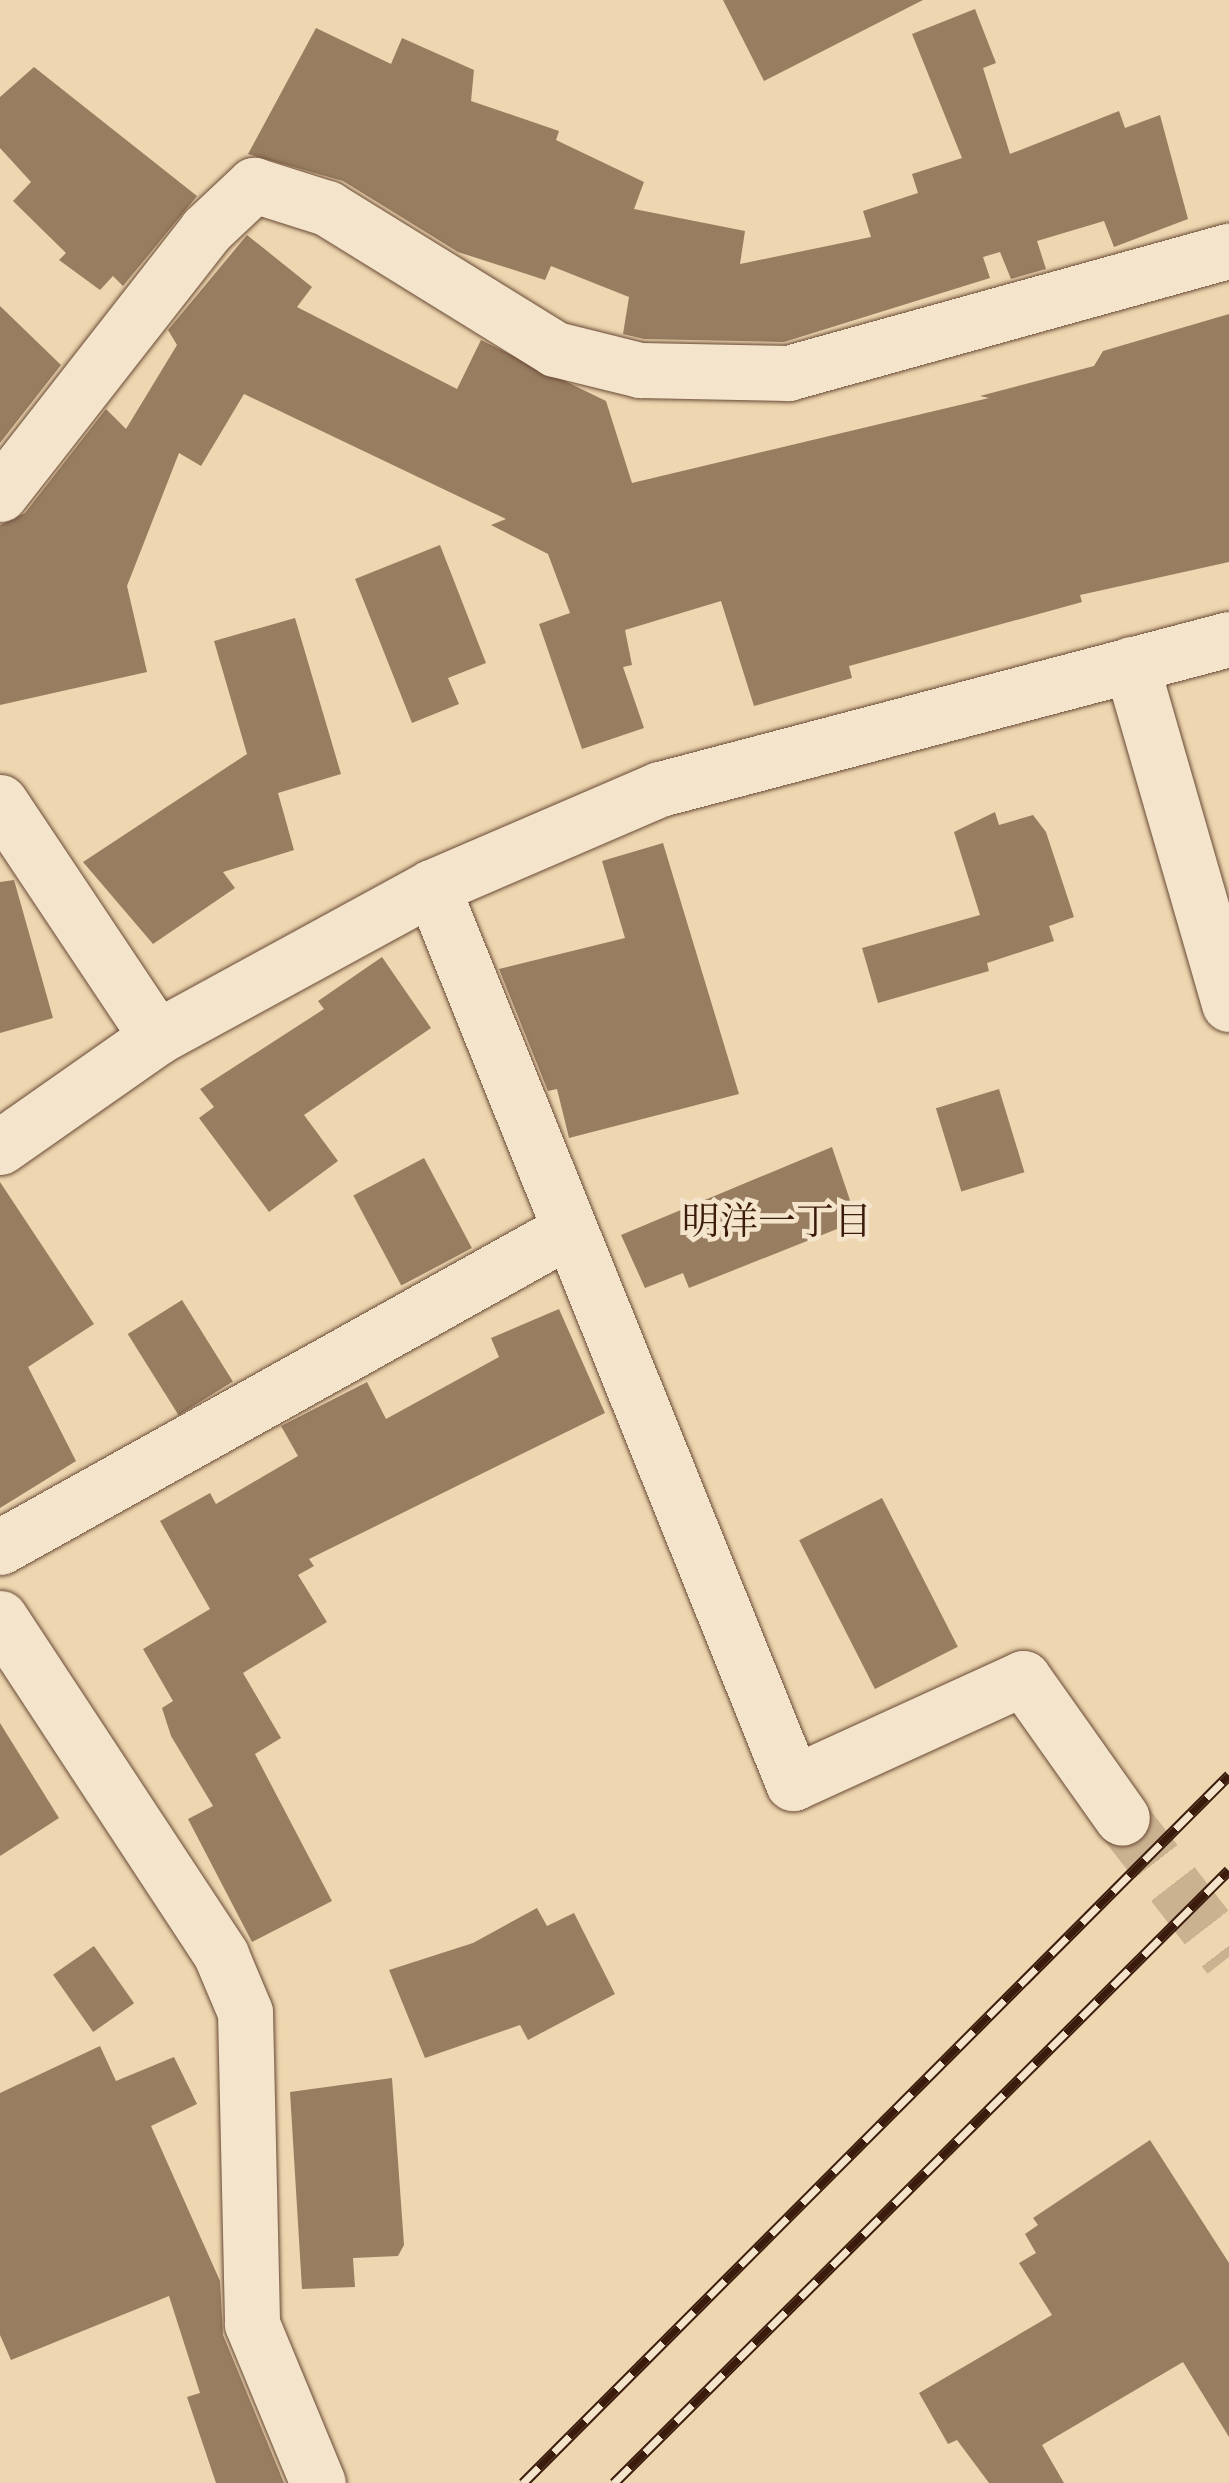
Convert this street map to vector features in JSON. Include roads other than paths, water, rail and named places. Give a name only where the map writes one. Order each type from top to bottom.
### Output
[{"type":"street","points":[[0,494],[206,230],[254,185],[327,208],[555,350],[640,370],[788,373],[1229,251]]},
{"type":"street","points":[[0,1148],[157,1038],[432,887],[660,789],[1229,639]]},
{"type":"street","points":[[1131,664],[1229,1004]]},
{"type":"street","points":[[0,802],[157,1038]]},
{"type":"street","points":[[432,887],[792,1783],[1022,1678],[1122,1818]]},
{"type":"street","points":[[0,1547],[570,1230]]},
{"type":"street","points":[[0,1618],[222,1955],[245,2012],[252,2324],[318,2483]]},
{"type":"tunnel","points":[[1122,1818],[1229,1956]]},
{"type":"railway","points":[[523,2483],[1229,1775]]},
{"type":"railway","points":[[614,2483],[1229,1870]]},
{"type":"district","name":"明洋一丁目","points":[[777,1225]]}]
